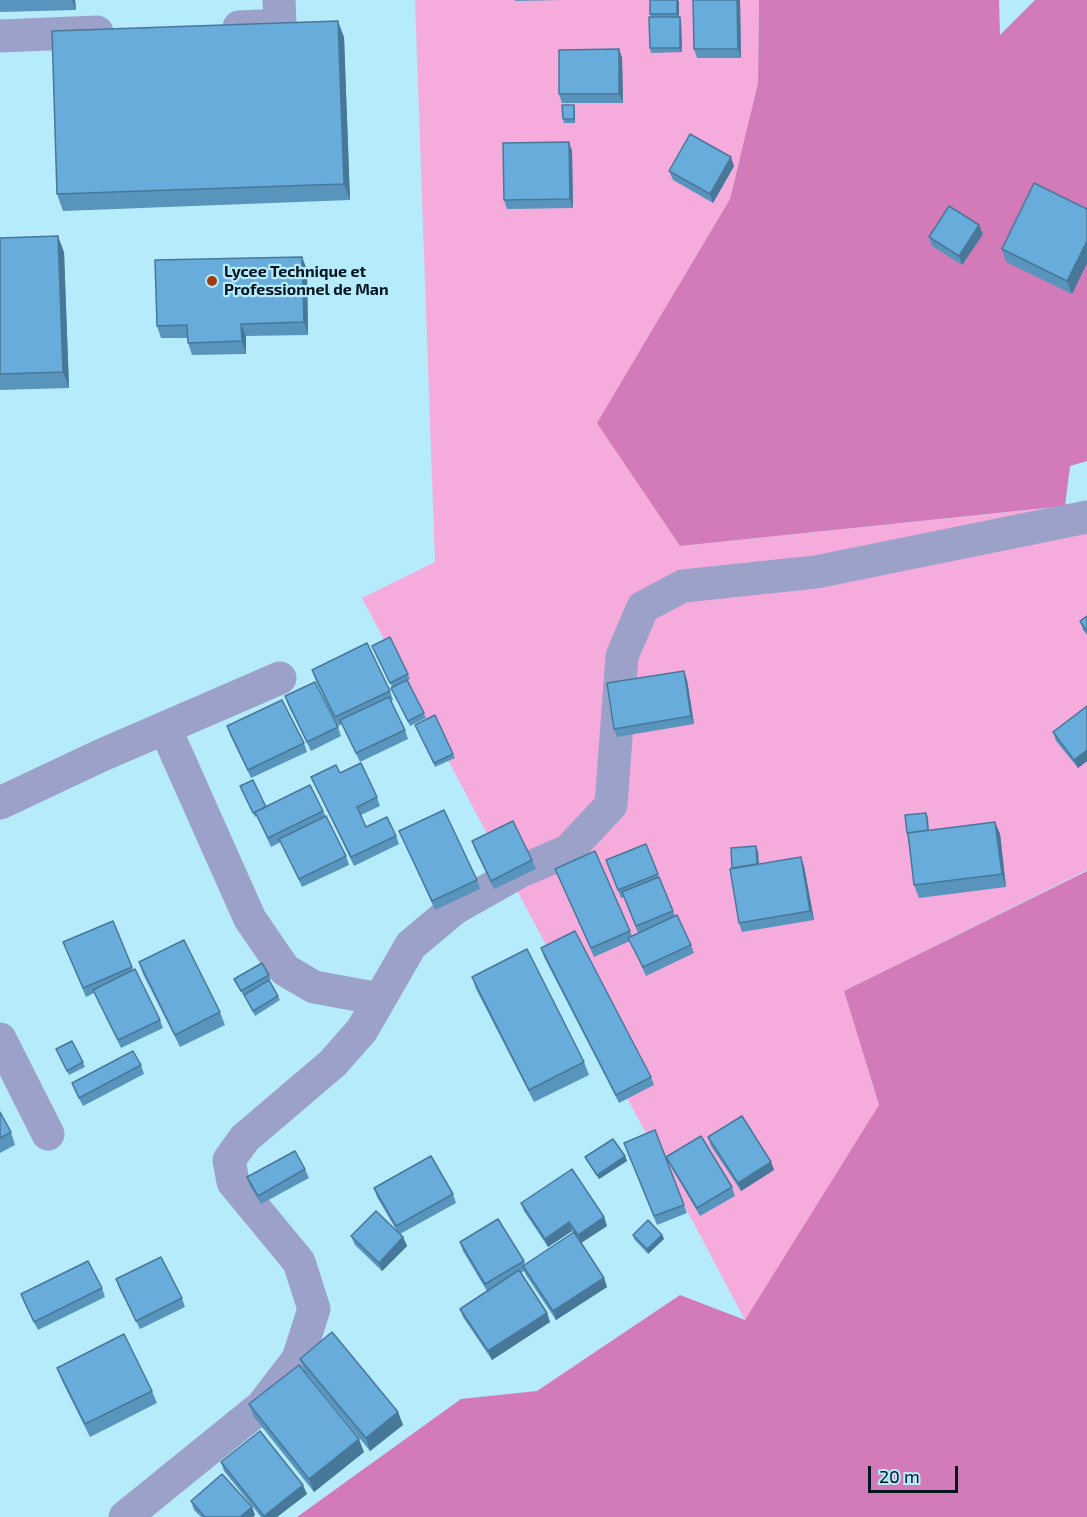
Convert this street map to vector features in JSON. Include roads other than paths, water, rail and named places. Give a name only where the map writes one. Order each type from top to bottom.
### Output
[{"type":"street","points":[[210,28],[280,25],[279,0]]},
{"type":"street","points":[[0,36],[128,31]]},
{"type":"street","points":[[125,1517],[262,1406],[298,1359],[314,1309],[299,1262],[233,1182],[229,1160],[245,1138],[333,1063],[362,1030],[411,945],[453,909],[521,871],[568,851],[611,805],[622,656],[643,607],[683,586],[816,572],[1087,517]]},
{"type":"street","points":[[0,803],[280,678]]},
{"type":"street","points":[[165,728],[250,918],[285,970],[314,987],[380,999]]},
{"type":"street","points":[[0,1039],[48,1134]]},
{"type":"place","name":"Lycee Technique et Professionnel de Man","points":[[212,281]]}]
